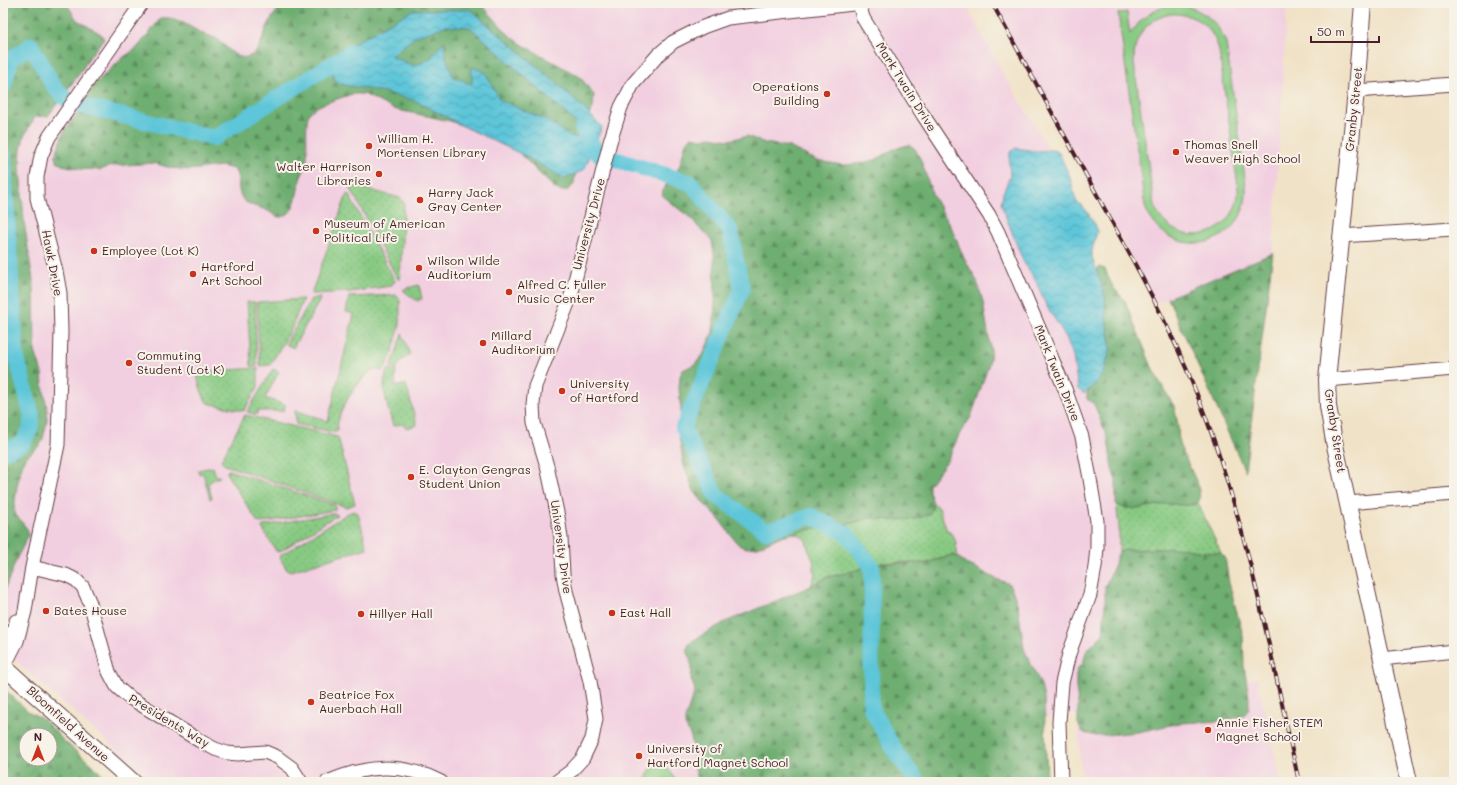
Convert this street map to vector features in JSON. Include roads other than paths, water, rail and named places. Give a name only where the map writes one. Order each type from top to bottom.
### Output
[{"type":"main road","name":"Granby Street","points":[[1363,3],[1356,91],[1340,236],[1327,380],[1328,406],[1334,441],[1409,782]]},
{"type":"main road","name":"Bloomfield Avenue","points":[[4,667],[133,782]]},
{"type":"street","name":"Hawk Drive","points":[[4,667],[17,642],[25,611],[32,567],[58,445],[61,332],[60,294],[56,271],[37,198],[37,177],[41,156],[49,137],[142,3]]},
{"type":"street","name":"University Drive","points":[[556,782],[571,772],[583,758],[592,739],[596,719],[590,681],[566,591],[563,574],[561,533],[547,466],[534,424],[533,404],[535,386],[571,296],[610,142],[621,107],[633,84],[658,55],[681,37],[707,25],[728,18],[859,3]]},
{"type":"street","name":"Mark Twain Drive","points":[[859,3],[863,18],[939,141],[973,190],[995,226],[1066,389],[1082,437],[1097,521],[1096,567],[1090,595],[1069,654],[1062,684],[1059,722],[1062,782]]},
{"type":"street","points":[[1356,91],[1454,84]]},
{"type":"street","points":[[1340,236],[1454,229]]},
{"type":"street","points":[[1327,380],[1454,369]]},
{"type":"street","points":[[1348,502],[1454,494]]},
{"type":"street","name":"Presidents Way","points":[[32,567],[66,575],[76,580],[83,588],[90,603],[109,672],[112,679],[121,691],[156,715],[222,752],[238,754],[265,752],[277,757],[292,768],[301,782]]},
{"type":"street","name":"Hawk Drive","points":[[3,643],[15,629],[19,610],[26,600]]},
{"type":"street","points":[[1382,659],[1454,651]]},
{"type":"street","points":[[327,782],[342,775],[358,771],[390,768],[416,772],[441,782]]},
{"type":"water","points":[[413,10],[471,10],[570,95],[602,127],[584,170],[565,179],[527,157],[416,101],[384,92],[339,84],[334,78],[331,56]],"holes":[[[445,26],[470,27],[582,128],[577,138],[566,134],[550,122],[500,100],[485,72],[472,67],[472,84],[453,77],[446,57],[444,41],[431,58],[415,66],[391,56],[415,37]]]},
{"type":"water","points":[[1016,148],[1034,151],[1054,150],[1059,153],[1070,177],[1076,201],[1086,210],[1096,226],[1097,232],[1092,250],[1092,257],[1105,296],[1106,320],[1110,338],[1110,350],[1103,373],[1096,383],[1085,393],[1082,393],[1078,389],[1073,356],[1067,339],[1045,303],[1036,281],[1023,261],[1001,204],[1003,193],[1010,176],[1010,152]]},
{"type":"waterway","points":[[3,88],[11,59],[31,45],[54,87],[70,103],[214,138],[351,52]]},
{"type":"waterway","points":[[582,128],[598,154],[691,183],[730,230],[742,289],[683,428],[716,495],[766,531],[811,516],[847,534],[872,567],[871,708],[896,753],[918,782]]},
{"type":"waterway","points":[[3,153],[16,355],[32,416],[30,430],[23,443],[3,452]]},
{"type":"railway","points":[[992,3],[1141,275],[1177,347],[1198,397],[1215,444],[1244,539],[1299,782]]},
{"type":"place","name":"Operations Building","points":[[827,94]]},
{"type":"place","name":"William H. Mortensen Library","points":[[369,146]]},
{"type":"place","name":"Thomas Snell Weaver High School","points":[[1176,152]]},
{"type":"place","name":"Walter Harrison Libraries","points":[[379,174]]},
{"type":"place","name":"Harry Jack Gray Center","points":[[420,200]]},
{"type":"place","name":"Museum of American Political Life","points":[[316,231]]},
{"type":"place","name":"Employee (Lot K)","points":[[94,251]]},
{"type":"place","name":"Wilson Wilde Auditorium","points":[[419,268]]},
{"type":"place","name":"Hartford Art School","points":[[193,274]]},
{"type":"place","name":"Alfred C. Fuller Music Center","points":[[509,292]]},
{"type":"place","name":"Millard Auditorium","points":[[483,343]]},
{"type":"place","name":"Commuting Student (Lot K)","points":[[129,363]]},
{"type":"place","name":"University of Hartford","points":[[562,391]]},
{"type":"place","name":"E. Clayton Gengras Student Union","points":[[411,477]]},
{"type":"place","name":"Bates House","points":[[46,611]]},
{"type":"place","name":"East Hall","points":[[612,613]]},
{"type":"place","name":"Hillyer Hall","points":[[361,614]]},
{"type":"place","name":"Beatrice Fox Auerbach Hall","points":[[311,702]]},
{"type":"place","name":"Annie Fisher STEM Magnet School","points":[[1208,730]]},
{"type":"place","name":"University of Hartford Magnet School","points":[[639,756]]}]
